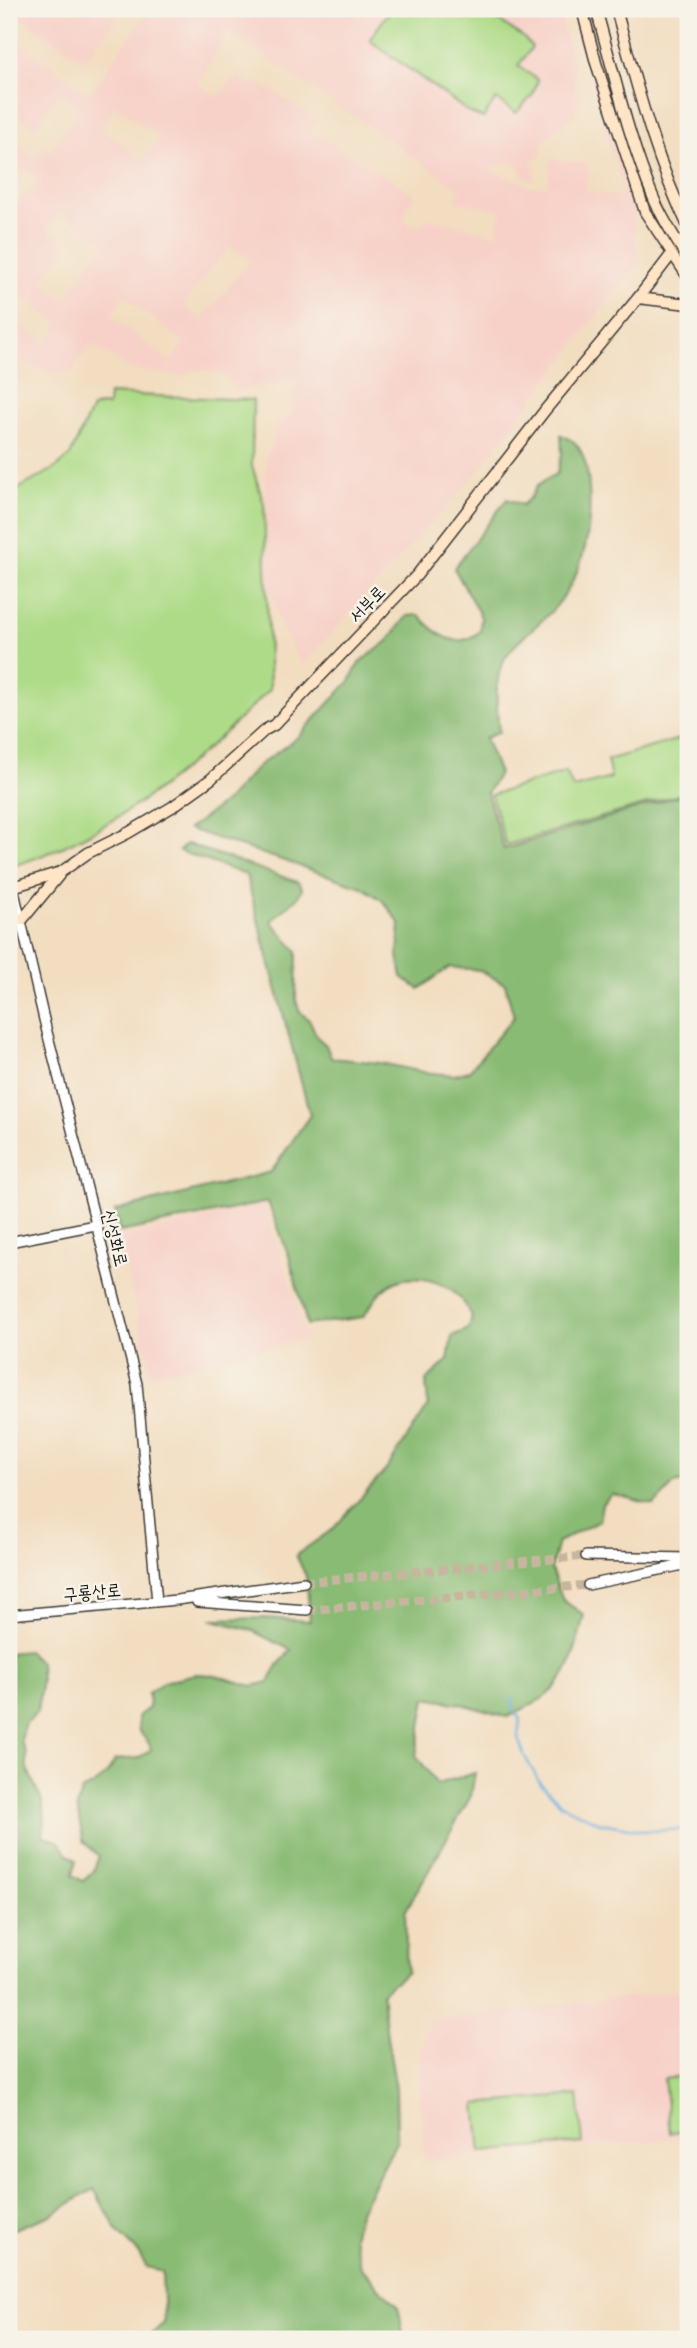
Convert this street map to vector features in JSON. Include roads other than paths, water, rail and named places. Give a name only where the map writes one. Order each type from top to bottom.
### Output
[{"type":"main road","points":[[582,9],[596,63],[645,212],[688,277]]},
{"type":"main road","points":[[596,9],[624,111],[654,199],[688,260]]},
{"type":"main road","points":[[616,9],[644,115],[688,226]]},
{"type":"main road","points":[[673,191],[688,204]]},
{"type":"main road","name":"서부로","points":[[11,887],[61,873],[88,853],[172,807],[211,779],[274,725],[417,575],[546,409],[688,236]]},
{"type":"main road","points":[[638,298],[688,304]]},
{"type":"main road","points":[[9,914],[22,920],[49,884],[61,873]]},
{"type":"street","name":"신성화로","points":[[11,887],[22,920],[46,1028],[137,1384],[156,1602]]},
{"type":"street","points":[[9,1242],[95,1225]]},
{"type":"street","points":[[586,1556],[688,1558]]},
{"type":"street","points":[[588,1585],[688,1564]]},
{"type":"street","name":"구룡산로","points":[[9,1615],[177,1600],[304,1582]]},
{"type":"street","name":"구룡산로","points":[[177,1600],[307,1610]]},
{"type":"waterway","points":[[512,1697],[514,1711],[520,1719],[518,1737],[524,1755],[540,1783],[562,1805],[597,1822],[643,1831],[688,1829]]},
{"type":"tunnel","points":[[304,1582],[586,1556]]},
{"type":"tunnel","points":[[307,1610],[588,1585]]}]
